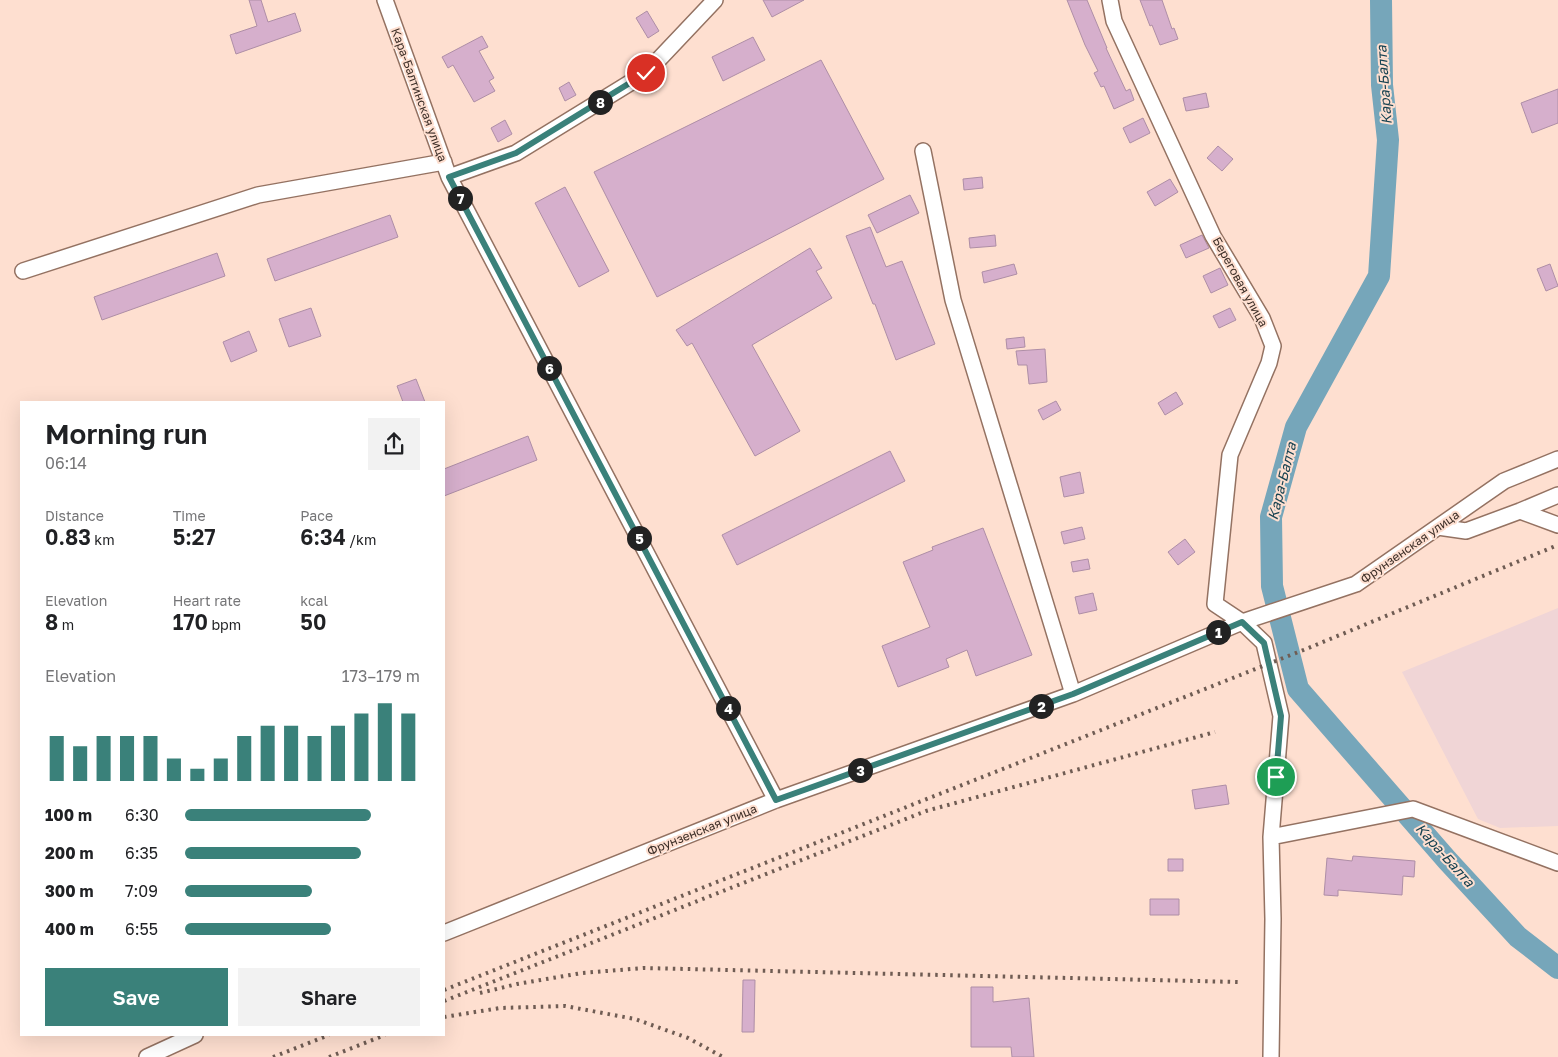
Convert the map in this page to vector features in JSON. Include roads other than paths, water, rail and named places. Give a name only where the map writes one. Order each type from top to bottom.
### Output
[{"type":"street","name":"Кара-Балтинская улица","points":[[385,0],[449,177],[776,800]]},
{"type":"street","points":[[449,177],[516,153],[646,73],[715,0]]},
{"type":"street","name":"Береговая улица","points":[[1110,0],[1114,21],[1213,236],[1262,318],[1273,346],[1269,363],[1230,454],[1215,604],[1242,622]]},
{"type":"street","points":[[924,151],[953,300],[1073,694]]},
{"type":"street","points":[[23,272],[258,195],[444,162]]},
{"type":"street","name":"Фрунзенская улица","points":[[445,933],[776,800],[1073,694],[1242,622],[1356,584],[1504,481],[1558,460]]},
{"type":"street","points":[[1438,526],[1466,531],[1558,495]]},
{"type":"street","points":[[1520,511],[1558,525]]},
{"type":"street","points":[[1242,622],[1264,643],[1281,716],[1271,838],[1273,919],[1271,1057]]},
{"type":"street","points":[[1271,838],[1413,809],[1558,863]]},
{"type":"street","points":[[147,1057],[193,1036]]},
{"type":"waterway","name":"Кара-Балта","points":[[1381,0],[1382,85],[1388,140],[1379,276],[1296,427],[1271,517],[1272,586],[1298,689],[1447,860],[1518,937],[1558,968]]},
{"type":"railway","points":[[445,990],[1306,649],[1558,545]]},
{"type":"railway","points":[[445,1001],[926,811],[1215,732]]},
{"type":"railway","points":[[480,993],[517,984],[582,973],[644,968],[1238,982]]},
{"type":"railway","points":[[445,1017],[500,1008],[565,1006],[635,1019],[688,1038],[723,1057]]},
{"type":"railway","points":[[273,1057],[326,1036]]},
{"type":"railway","points":[[329,1057],[382,1036]]}]
